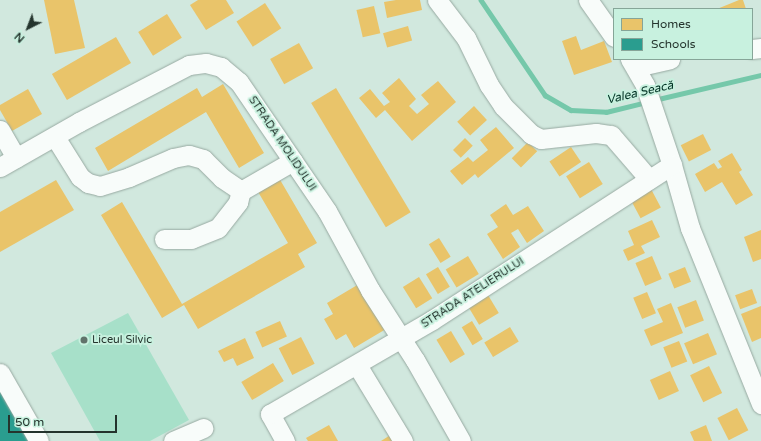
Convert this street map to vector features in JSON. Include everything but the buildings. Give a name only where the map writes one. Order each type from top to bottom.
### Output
[{"type":"street","points":[[437,0],[466,38],[489,85],[503,106],[531,134],[541,139],[596,133],[611,135],[649,179]]},
{"type":"street","points":[[588,0],[613,36]]},
{"type":"street","points":[[661,60],[633,63],[644,84],[659,125],[692,235],[761,404]]},
{"type":"street","name":"STRADA MOLIDULUI","points":[[8,163],[169,74],[189,65],[206,62],[222,67],[239,82],[327,211],[370,290],[415,360],[461,441]]},
{"type":"street","points":[[0,130],[8,163]]},
{"type":"street","points":[[55,137],[80,177],[88,184],[100,186],[129,177],[172,158],[193,155],[203,159],[222,178],[241,191]]},
{"type":"street","points":[[164,239],[191,239],[218,228],[238,202],[241,191],[293,161]]},
{"type":"street","name":"STRADA ATELIERULUI","points":[[285,441],[270,414],[358,365],[400,338],[432,320],[672,165]]},
{"type":"street","points":[[358,365],[403,441]]},
{"type":"street","points":[[0,372],[39,441]]},
{"type":"street","points":[[173,441],[203,428]]},
{"type":"green space","points":[[128,313],[189,420],[150,441],[100,441],[51,353]]},
{"type":"waterway","name":"Valea Seacă","points":[[481,0],[545,95],[571,110],[606,112],[647,102]]},
{"type":"waterway","name":"Valea Seacă","points":[[654,100],[761,75]]},
{"type":"place","name":"Liceul Silvic","points":[[84,340]]}]
